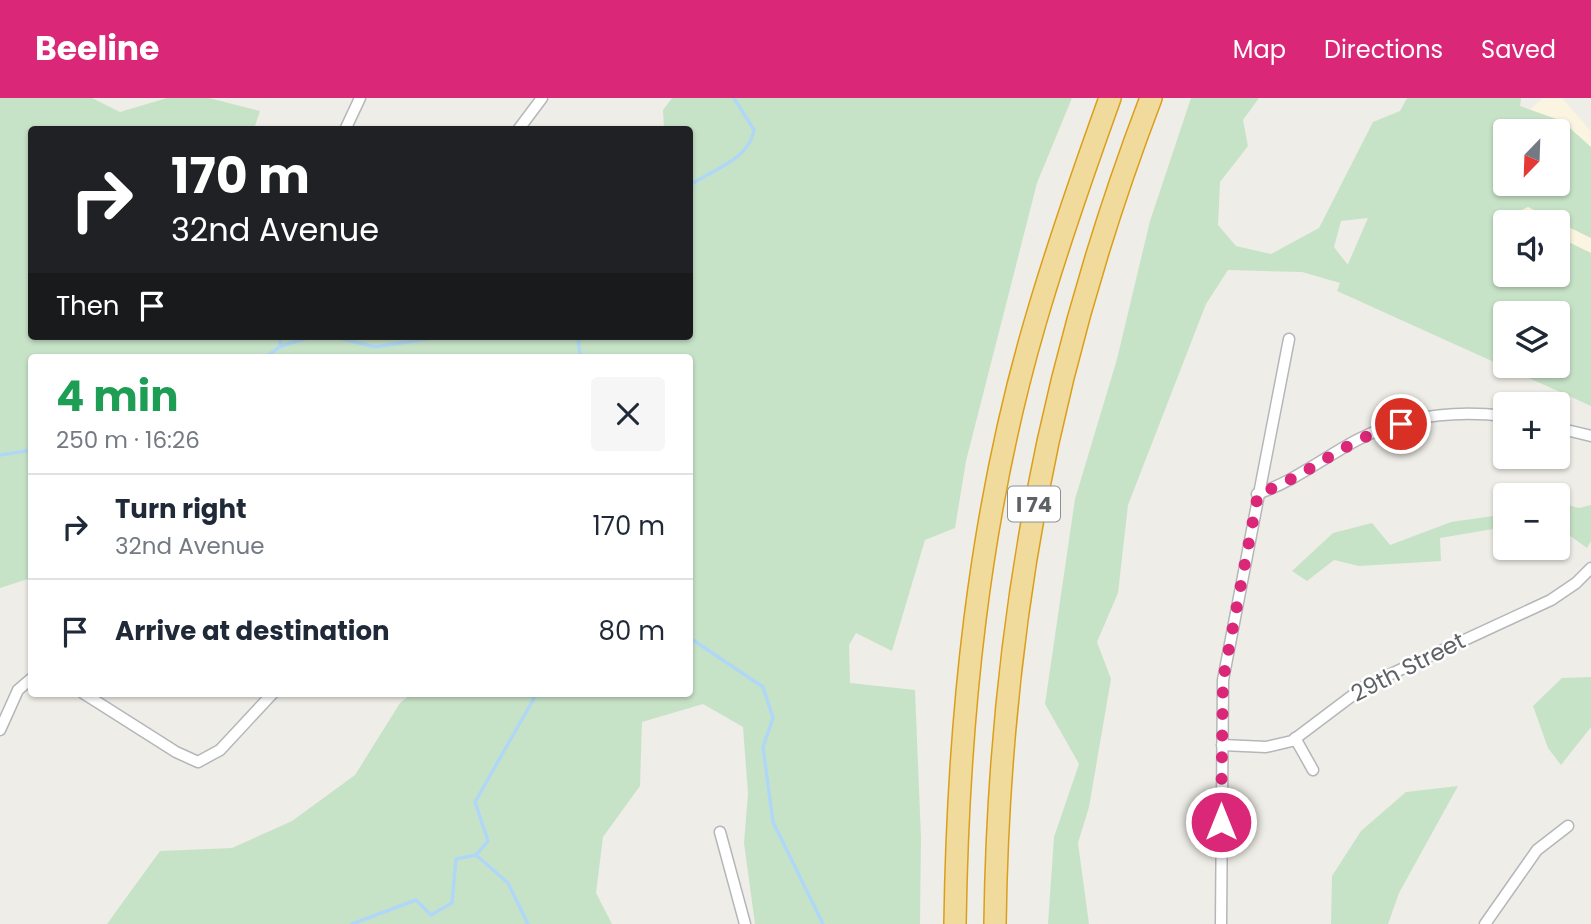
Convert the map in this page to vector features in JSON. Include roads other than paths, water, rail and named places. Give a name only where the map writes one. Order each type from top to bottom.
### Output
[{"type":"highway","name":"I 74","points":[[955,924],[960,774],[968,679],[1002,466],[1034,324],[1069,210],[1110,98]]},
{"type":"highway","name":"I 74","points":[[995,924],[998,802],[1004,715],[1019,587],[1036,492],[1056,396],[1087,281],[1151,98]]},
{"type":"street","points":[[347,126],[360,98]]},
{"type":"street","points":[[521,126],[542,98]]},
{"type":"street","points":[[1221,924],[1223,680],[1227,648],[1289,339]]},
{"type":"street","points":[[1258,494],[1304,474],[1381,429],[1444,415],[1493,415]]},
{"type":"street","points":[[1570,431],[1591,436]]},
{"type":"street","name":"29th Street","points":[[1222,745],[1266,747],[1295,738],[1364,686],[1550,600],[1576,583],[1591,568]]},
{"type":"street","points":[[0,730],[18,690],[28,681]]},
{"type":"street","points":[[89,697],[176,752],[198,762],[219,750],[269,697]]},
{"type":"street","points":[[1295,738],[1313,770]]},
{"type":"street","points":[[1485,924],[1537,850],[1568,827]]},
{"type":"street","points":[[720,832],[745,924]]},
{"type":"waterway","points":[[693,183],[737,157],[750,141],[754,130],[734,98]]},
{"type":"waterway","points":[[280,340],[281,346]]},
{"type":"waterway","points":[[270,354],[281,346],[301,340]]},
{"type":"waterway","points":[[347,340],[375,347],[420,340]]},
{"type":"waterway","points":[[578,340],[580,354]]},
{"type":"waterway","points":[[0,455],[28,451]]},
{"type":"waterway","points":[[693,640],[763,687],[773,718],[763,747],[773,822],[823,924]]},
{"type":"waterway","points":[[352,924],[416,900],[431,915],[452,903],[456,859],[476,855],[488,841],[475,802],[535,697]]},
{"type":"waterway","points":[[476,855],[508,883],[528,924]]}]
